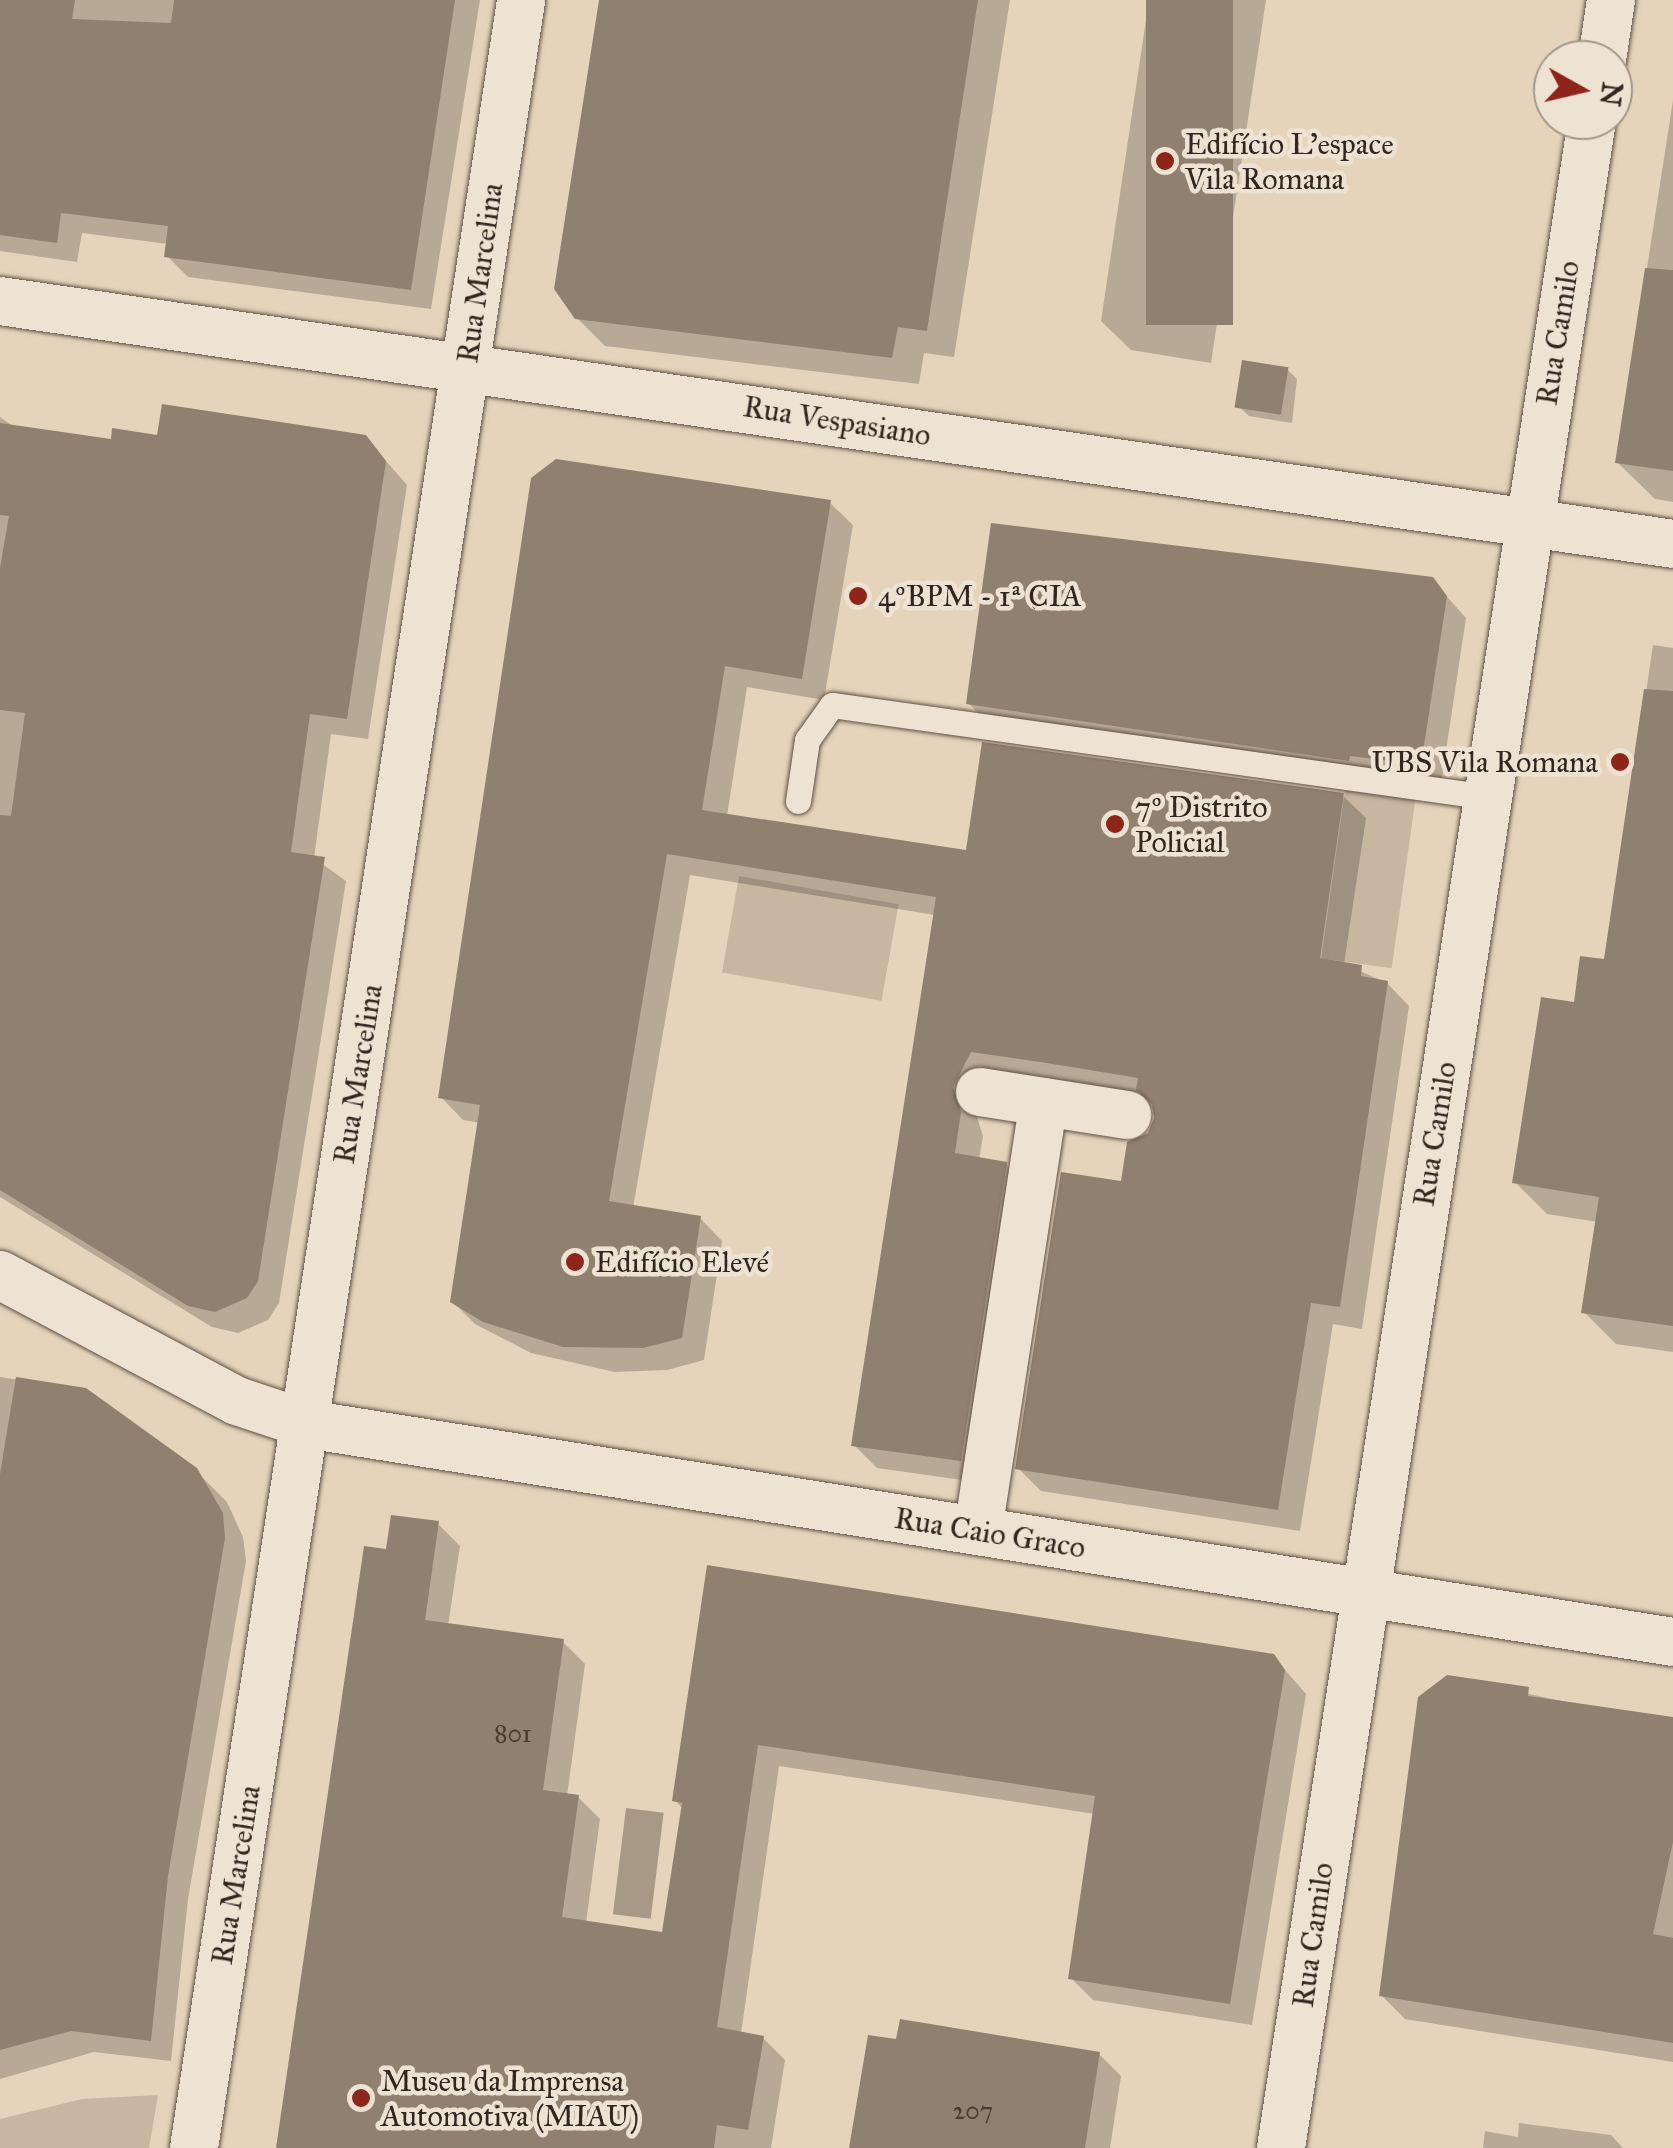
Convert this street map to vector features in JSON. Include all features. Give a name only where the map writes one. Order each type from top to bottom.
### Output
[{"type":"street","name":"Rua Marcelina","points":[[194,2148],[521,0]]},
{"type":"street","points":[[1605,40],[1611,0]]},
{"type":"street","name":"Rua Camilo","points":[[1281,2148],[1589,140]]},
{"type":"street","name":"Rua Vespasiano","points":[[0,302],[1673,544]]},
{"type":"street","points":[[980,1092],[1127,1116]]},
{"type":"street","points":[[978,1531],[1044,1102]]},
{"type":"street","name":"Rua Caio Graco","points":[[0,1275],[220,1393],[306,1424],[1673,1642]]},
{"type":"lane","points":[[798,801],[807,740],[832,705],[1488,797]]},
{"type":"shaded area","points":[[1345,790],[1415,800],[1392,968],[1321,958]]},
{"type":"shaded area","points":[[739,876],[899,904],[882,1001],[722,973]]},
{"type":"shaded area","points":[[626,1808],[664,1813],[651,1919],[613,1914]]},
{"type":"shaded area","points":[[158,2095],[149,2148],[0,2148],[0,2119],[82,2099]]},
{"type":"building","points":[[0,0],[75,0],[72,19],[171,23],[174,0],[455,0],[411,290],[164,257],[168,226],[61,213],[57,243],[0,235]]},
{"type":"building","points":[[599,0],[978,0],[927,331],[898,327],[892,358],[575,319],[554,289]]},
{"type":"building","name":"Edifício L'espace Vila Romana","points":[[1146,0],[1233,0],[1233,325],[1146,325]]},
{"type":"building","points":[[1645,268],[1673,270],[1673,471],[1615,463]]},
{"type":"building","points":[[1242,360],[1288,367],[1281,415],[1234,407]]},
{"type":"building","points":[[162,404],[366,435],[386,461],[347,719],[310,714],[291,852],[325,857],[258,1281],[247,1298],[215,1312],[188,1306],[0,1190],[0,815],[11,816],[25,713],[0,710],[0,568],[9,516],[0,515],[0,423],[111,439],[112,428],[157,435]]},
{"type":"building","points":[[556,459],[831,500],[802,679],[725,666],[702,810],[966,850],[982,742],[1344,793],[1320,958],[1362,965],[1361,976],[1388,981],[1340,1307],[1311,1303],[1278,1510],[1015,1469],[1061,1172],[1121,1181],[1127,1142],[1148,1133],[1154,1118],[1152,1104],[1136,1090],[1138,1078],[1047,1063],[971,1052],[953,1087],[961,1112],[955,1153],[1007,1162],[961,1461],[851,1446],[936,897],[667,854],[609,1201],[701,1216],[682,1338],[643,1348],[563,1347],[483,1322],[450,1302],[480,1105],[438,1098],[531,478]]},
{"type":"building","points":[[991,523],[1433,577],[1447,596],[1421,765],[1350,756],[1349,761],[966,704]]},
{"type":"building","points":[[1644,689],[1673,691],[1673,1326],[1581,1313],[1599,1197],[1512,1183],[1541,997],[1574,1002],[1580,956],[1604,959]]},
{"type":"building","points":[[16,1377],[86,1388],[197,1468],[223,1513],[225,1538],[168,1876],[151,2041],[71,2031],[0,2050],[0,1474]]},
{"type":"building","points":[[391,1515],[439,1521],[425,1620],[564,1639],[543,1790],[579,1795],[562,1917],[662,1932],[682,1803],[672,1801],[707,1565],[1274,1654],[1285,1670],[1230,2004],[1068,1979],[1095,1796],[758,1745],[717,2027],[764,2036],[748,2130],[717,2125],[714,2148],[276,2148],[364,1546],[386,1549]]},
{"type":"building","points":[[1447,1675],[1529,1687],[1528,1696],[1673,1717],[1673,1842],[1653,1934],[1673,1938],[1673,2043],[1379,1996],[1418,1697]]},
{"type":"building","points":[[900,2019],[1100,2052],[1085,2148],[849,2148],[868,2035],[896,2039]]},
{"type":"place","name":"Edifício L'espace Vila Romana","points":[[1165,161]]},
{"type":"place","name":"4ºBPM - 1ª CIA","points":[[858,596]]},
{"type":"place","name":"UBS Vila Romana","points":[[1620,762]]},
{"type":"place","name":"7º Distrito Policial","points":[[1115,824]]},
{"type":"place","name":"Edifício Elevé","points":[[575,1262]]},
{"type":"place","name":"Museu da Imprensa Automotiva (MIAU)","points":[[361,2098]]}]
